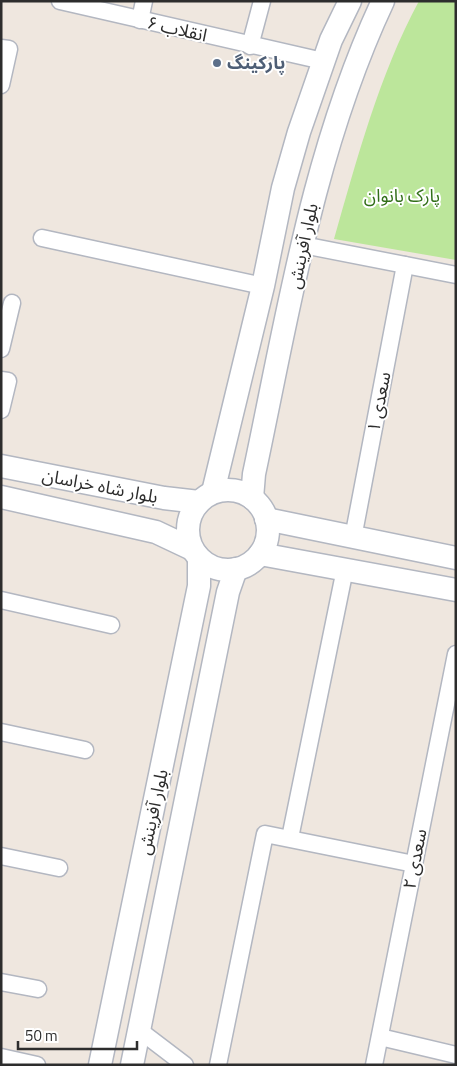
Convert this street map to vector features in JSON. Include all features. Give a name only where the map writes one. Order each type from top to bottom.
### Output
[{"type":"main road","name":"بلوار آفرینش","points":[[206,497],[263,286],[283,188],[323,61],[350,1]]},
{"type":"main road","name":"بلوار آفرینش","points":[[252,498],[254,474],[313,196],[359,52],[383,1]]},
{"type":"main road","name":"بلوار شاه خراسان","points":[[1,466],[164,498],[206,497]]},
{"type":"main road","points":[[224,490],[236,490],[252,498],[263,510],[268,533],[260,554],[252,562],[236,568],[219,569],[196,554],[187,527],[190,516],[206,497],[224,490]]},
{"type":"main road","name":"بلوار شاه خراسان","points":[[1,497],[156,532],[196,554]]},
{"type":"main road","points":[[266,519],[456,558]]},
{"type":"main road","name":"بلوار آفرینش","points":[[100,1065],[200,586],[196,554]]},
{"type":"main road","points":[[260,554],[456,590]]},
{"type":"main road","name":"بلوار آفرینش","points":[[132,1065],[228,592],[236,568]]},
{"type":"street","name":"انقلاب ۶","points":[[60,1],[250,46],[323,61]]},
{"type":"street","points":[[140,20],[144,1]]},
{"type":"street","points":[[250,46],[262,1]]},
{"type":"street","points":[[1,48],[9,49],[1,84]]},
{"type":"street","points":[[42,238],[263,286]]},
{"type":"street","points":[[303,245],[456,275]]},
{"type":"street","name":"سعدی ۱","points":[[353,538],[405,265]]},
{"type":"street","points":[[1,349],[12,303]]},
{"type":"street","points":[[1,380],[8,381],[1,410]]},
{"type":"street","points":[[290,838],[345,569]]},
{"type":"street","points":[[1,600],[111,625]]},
{"type":"street","name":"سعدی ۲","points":[[374,1065],[414,864],[451,695],[456,654]]},
{"type":"street","points":[[1,732],[85,750]]},
{"type":"street","points":[[218,1065],[265,834],[414,864]]},
{"type":"street","points":[[1,856],[59,868]]},
{"type":"street","points":[[1,982],[38,989]]},
{"type":"street","points":[[140,1030],[185,1065]]},
{"type":"street","points":[[380,1037],[456,1055]]},
{"type":"street","points":[[1,1057],[36,1065]]},
{"type":"green space","name":"پارک بانوان","points":[[419,1],[456,1],[456,260],[334,239],[370,118],[392,58]]},
{"type":"place","name":"پارکینگ","points":[[217,63]]}]
